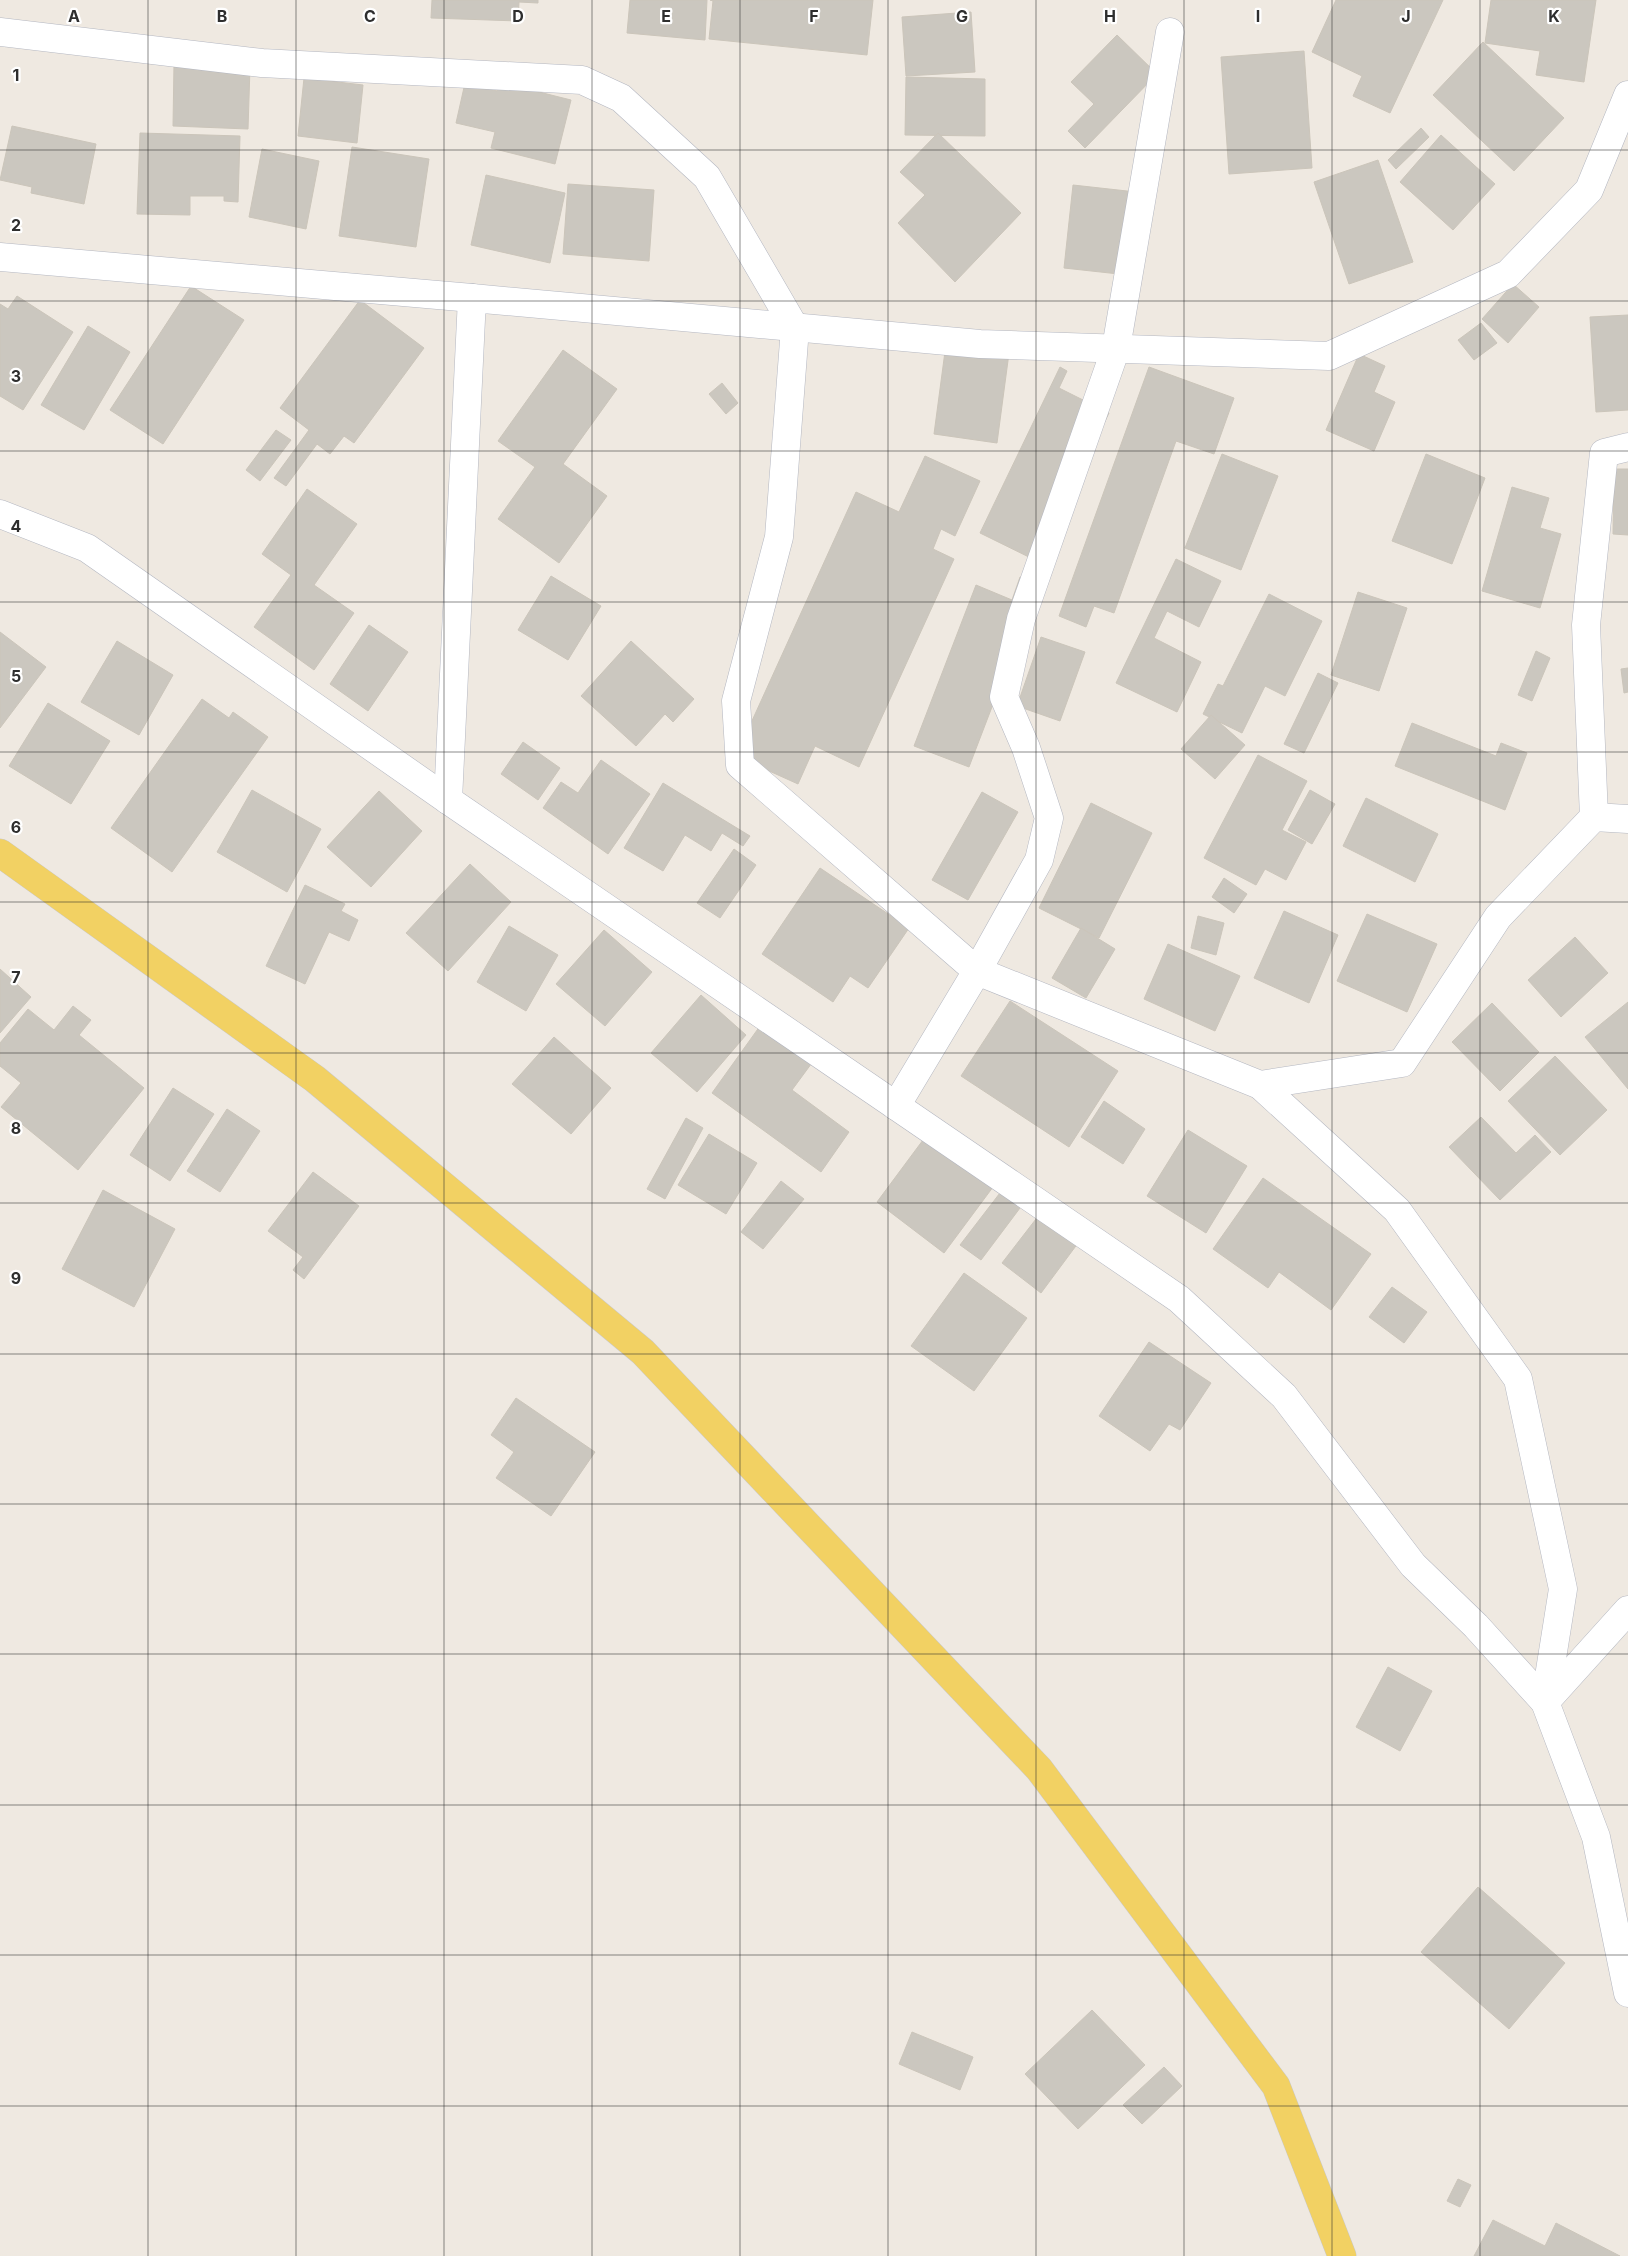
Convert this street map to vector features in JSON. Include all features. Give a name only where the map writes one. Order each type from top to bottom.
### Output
[{"type":"main road","points":[[0,853],[314,1078],[643,1352],[1039,1769],[1276,2086],[1342,2256]]},
{"type":"street","points":[[0,32],[262,64],[582,80],[622,98],[707,177],[795,328],[779,537],[736,701],[740,765],[977,971],[1260,1085],[1397,1210],[1518,1379],[1563,1589],[1545,1702]]},
{"type":"street","points":[[896,1106],[977,971],[1039,860],[1049,818],[1026,748],[1004,697],[1021,619],[1116,348],[1170,32]]},
{"type":"street","points":[[0,257],[980,344],[1329,356],[1508,274],[1589,190],[1628,95]]},
{"type":"street","points":[[448,800],[472,298]]},
{"type":"street","points":[[1260,1085],[1402,1063],[1498,917],[1594,817],[1586,625],[1604,453],[1628,447]]},
{"type":"street","points":[[0,514],[88,548],[448,800],[1179,1299],[1284,1396],[1412,1565],[1476,1626],[1545,1702],[1596,1837],[1628,1993]]},
{"type":"street","points":[[1594,817],[1628,819]]},
{"type":"street","points":[[1545,1702],[1628,1610]]},
{"type":"building","points":[[432,0],[538,0],[538,3],[519,2],[518,21],[431,18]]},
{"type":"building","points":[[630,0],[707,0],[705,40],[627,33]]},
{"type":"building","points":[[710,0],[873,0],[867,55],[709,39],[713,1]]},
{"type":"building","points":[[1336,0],[1443,0],[1390,113],[1353,96],[1362,76],[1312,52]]},
{"type":"building","points":[[1491,0],[1596,0],[1584,82],[1536,75],[1540,51],[1485,43]]},
{"type":"building","points":[[971,12],[975,72],[906,76],[902,17]]},
{"type":"building","points":[[1117,35],[1157,74],[1085,148],[1068,131],[1094,104],[1071,82]]},
{"type":"building","points":[[1483,42],[1564,118],[1514,171],[1433,95]]},
{"type":"building","points":[[1304,51],[1312,168],[1229,174],[1221,57]]},
{"type":"building","points":[[174,64],[250,67],[248,129],[173,126]]},
{"type":"building","points":[[906,77],[985,79],[985,136],[905,135]]},
{"type":"building","points":[[304,78],[363,85],[357,143],[298,136]]},
{"type":"building","points":[[499,82],[571,100],[555,164],[491,148],[495,132],[456,123],[465,83],[497,91]]},
{"type":"building","points":[[12,126],[96,144],[84,204],[31,193],[32,187],[0,180]]},
{"type":"building","points":[[1421,128],[1429,137],[1396,169],[1388,160]]},
{"type":"building","points":[[140,133],[240,136],[238,202],[224,201],[224,196],[190,196],[190,215],[137,214]]},
{"type":"building","points":[[938,133],[1021,213],[955,282],[898,223],[925,195],[900,172]]},
{"type":"building","points":[[1441,135],[1495,184],[1453,230],[1400,182]]},
{"type":"building","points":[[352,147],[429,159],[416,247],[339,236]]},
{"type":"building","points":[[262,149],[319,161],[306,229],[249,217]]},
{"type":"building","points":[[1378,160],[1413,262],[1349,284],[1314,182]]},
{"type":"building","points":[[486,175],[565,193],[550,263],[471,245]]},
{"type":"building","points":[[568,184],[654,190],[649,261],[563,254]]},
{"type":"building","points":[[1073,185],[1145,193],[1137,276],[1064,268]]},
{"type":"building","points":[[1513,284],[1539,307],[1508,343],[1482,319]]},
{"type":"building","points":[[191,286],[244,320],[163,444],[110,410]]},
{"type":"building","points":[[17,296],[73,332],[23,410],[0,396],[0,304],[8,309]]},
{"type":"building","points":[[360,300],[424,348],[354,443],[344,436],[330,454],[317,444],[286,486],[274,478],[309,430],[280,408]]},
{"type":"building","points":[[1628,315],[1628,410],[1596,412],[1590,317]]},
{"type":"building","points":[[1481,323],[1497,343],[1474,360],[1458,340]]},
{"type":"building","points":[[88,326],[130,352],[84,430],[41,405]]},
{"type":"building","points":[[946,344],[1009,353],[997,443],[934,434]]},
{"type":"building","points":[[563,350],[617,389],[563,464],[607,496],[559,563],[498,519],[535,467],[498,441]]},
{"type":"building","points":[[1359,354],[1385,366],[1374,392],[1395,402],[1374,451],[1326,430]]},
{"type":"building","points":[[1060,367],[1067,371],[1059,388],[1109,413],[1037,561],[980,533]]},
{"type":"building","points":[[1149,367],[1234,398],[1214,454],[1176,441],[1114,613],[1094,606],[1086,627],[1059,616]]},
{"type":"building","points":[[722,383],[738,403],[726,414],[709,394]]},
{"type":"building","points":[[276,430],[291,440],[260,481],[246,470]]},
{"type":"building","points":[[1222,454],[1278,476],[1241,570],[1185,548]]},
{"type":"building","points":[[1426,454],[1485,478],[1452,564],[1392,541]]},
{"type":"building","points":[[925,456],[980,481],[955,536],[941,529],[933,549],[954,559],[859,767],[815,746],[798,784],[736,756],[856,492],[899,512]]},
{"type":"building","points":[[1614,469],[1628,469],[1628,535],[1613,534]]},
{"type":"building","points":[[1512,487],[1549,498],[1540,528],[1561,534],[1540,608],[1482,591]]},
{"type":"building","points":[[307,489],[357,524],[314,585],[354,613],[314,670],[254,627],[291,575],[262,554]]},
{"type":"building","points":[[1176,559],[1221,581],[1199,627],[1167,611],[1154,638],[1201,662],[1177,712],[1116,683]]},
{"type":"building","points":[[551,576],[601,606],[568,660],[518,630]]},
{"type":"building","points":[[1020,577],[1039,584],[969,767],[914,746],[976,585],[1012,600]]},
{"type":"building","points":[[1358,592],[1407,608],[1379,691],[1331,675]]},
{"type":"building","points":[[1269,594],[1322,621],[1285,696],[1265,686],[1242,733],[1203,714],[1218,684],[1223,686]]},
{"type":"building","points":[[369,625],[408,652],[368,711],[330,684]]},
{"type":"building","points":[[0,632],[46,667],[0,728]]},
{"type":"building","points":[[1041,637],[1085,652],[1060,721],[1017,706]]},
{"type":"building","points":[[117,641],[173,675],[139,735],[81,702]]},
{"type":"building","points":[[631,641],[694,699],[673,722],[665,714],[636,746],[581,696]]},
{"type":"building","points":[[1536,651],[1550,658],[1532,701],[1518,695]]},
{"type":"building","points":[[1628,668],[1628,692],[1624,693],[1621,669]]},
{"type":"building","points":[[1318,673],[1338,683],[1304,753],[1284,744]]},
{"type":"building","points":[[202,699],[229,718],[233,712],[268,737],[172,872],[111,828]]},
{"type":"building","points":[[48,703],[110,741],[71,804],[9,766]]},
{"type":"building","points":[[1211,715],[1245,745],[1215,779],[1181,749]]},
{"type":"building","points":[[1412,723],[1496,756],[1501,743],[1527,753],[1505,810],[1395,766]]},
{"type":"building","points":[[523,742],[560,768],[538,800],[501,774]]},
{"type":"building","points":[[1258,755],[1307,781],[1282,830],[1306,842],[1286,880],[1265,869],[1256,885],[1204,858]]},
{"type":"building","points":[[601,760],[650,794],[608,854],[543,808],[561,782],[578,793]]},
{"type":"building","points":[[663,783],[750,836],[743,846],[722,833],[711,851],[685,835],[663,871],[624,848]]},
{"type":"building","points":[[252,790],[321,829],[287,892],[217,852]]},
{"type":"building","points":[[1310,790],[1335,804],[1312,844],[1288,830]]},
{"type":"building","points":[[379,791],[422,831],[371,887],[327,847]]},
{"type":"building","points":[[982,792],[1018,812],[968,900],[932,880]]},
{"type":"building","points":[[1366,798],[1438,834],[1415,882],[1343,846]]},
{"type":"building","points":[[1091,803],[1152,833],[1099,938],[1039,908]]},
{"type":"building","points":[[734,849],[756,865],[720,918],[697,903]]},
{"type":"building","points":[[470,864],[511,902],[448,971],[406,933]]},
{"type":"building","points":[[820,868],[909,928],[868,988],[850,976],[833,1002],[762,954]]},
{"type":"building","points":[[1224,878],[1247,894],[1234,913],[1212,897]]},
{"type":"building","points":[[305,885],[345,904],[341,911],[358,920],[349,941],[329,932],[305,984],[266,966]]},
{"type":"building","points":[[1284,911],[1338,935],[1309,1003],[1254,978]]},
{"type":"building","points":[[1367,914],[1437,944],[1407,1012],[1337,981]]},
{"type":"building","points":[[1198,916],[1224,923],[1216,955],[1191,948]]},
{"type":"building","points":[[509,926],[558,955],[526,1011],[477,982]]},
{"type":"building","points":[[1081,928],[1115,949],[1086,998],[1052,978]]},
{"type":"building","points":[[604,930],[652,972],[605,1026],[556,984]]},
{"type":"building","points":[[1575,937],[1608,973],[1561,1017],[1528,980]]},
{"type":"building","points":[[1168,944],[1240,976],[1215,1031],[1144,999]]},
{"type":"building","points":[[0,969],[31,997],[0,1033]]},
{"type":"building","points":[[701,995],[746,1035],[697,1092],[651,1053]]},
{"type":"building","points":[[1010,1001],[1118,1071],[1069,1147],[961,1076]]},
{"type":"building","points":[[1628,1002],[1628,1089],[1585,1037]]},
{"type":"building","points":[[1492,1003],[1539,1052],[1500,1091],[1452,1042]]},
{"type":"building","points":[[73,1006],[91,1020],[79,1035],[144,1088],[78,1170],[1,1107],[21,1083],[0,1066],[0,1043],[28,1009],[54,1030]]},
{"type":"building","points":[[765,1019],[817,1056],[792,1090],[849,1132],[821,1172],[712,1093]]},
{"type":"building","points":[[554,1037],[611,1088],[571,1134],[512,1084]]},
{"type":"building","points":[[1555,1056],[1607,1110],[1560,1155],[1508,1101]]},
{"type":"building","points":[[173,1088],[214,1114],[170,1181],[130,1155]]},
{"type":"building","points":[[1104,1101],[1145,1129],[1123,1164],[1081,1137]]},
{"type":"building","points":[[227,1109],[260,1131],[220,1192],[187,1171]]},
{"type":"building","points":[[1481,1117],[1516,1153],[1535,1135],[1551,1152],[1500,1200],[1449,1147]]},
{"type":"building","points":[[686,1118],[703,1128],[665,1199],[647,1189]]},
{"type":"building","points":[[1188,1130],[1247,1166],[1206,1233],[1147,1196]]},
{"type":"building","points":[[709,1134],[757,1163],[726,1214],[678,1185]]},
{"type":"building","points":[[926,1136],[993,1187],[944,1253],[877,1202]]},
{"type":"building","points":[[313,1172],[359,1206],[304,1279],[293,1270],[303,1257],[268,1231]]},
{"type":"building","points":[[1263,1178],[1371,1254],[1331,1310],[1279,1272],[1268,1288],[1213,1249]]},
{"type":"building","points":[[781,1181],[804,1199],[763,1249],[741,1232]]},
{"type":"building","points":[[1003,1189],[1023,1204],[981,1260],[960,1245]]},
{"type":"building","points":[[103,1190],[175,1229],[134,1307],[62,1269]]},
{"type":"building","points":[[1046,1206],[1084,1235],[1041,1293],[1002,1263]]},
{"type":"building","points":[[964,1273],[1027,1318],[974,1391],[911,1346]]},
{"type":"building","points":[[1392,1287],[1427,1312],[1404,1343],[1369,1317]]},
{"type":"building","points":[[1149,1342],[1211,1383],[1180,1430],[1169,1424],[1150,1451],[1099,1416]]},
{"type":"building","points":[[516,1398],[595,1452],[551,1516],[496,1478],[514,1452],[491,1435]]},
{"type":"building","points":[[1388,1667],[1432,1691],[1400,1751],[1356,1727]]},
{"type":"building","points":[[1478,1887],[1565,1963],[1509,2029],[1421,1952]]},
{"type":"building","points":[[1092,2010],[1145,2065],[1078,2129],[1025,2074]]},
{"type":"building","points":[[912,2032],[973,2057],[960,2090],[899,2064]]},
{"type":"building","points":[[1164,2067],[1182,2086],[1142,2124],[1123,2105]]},
{"type":"building","points":[[1458,2179],[1471,2185],[1460,2207],[1447,2201]]},
{"type":"building","points":[[1493,2220],[1545,2246],[1556,2223],[1620,2256],[1474,2256]]}]
